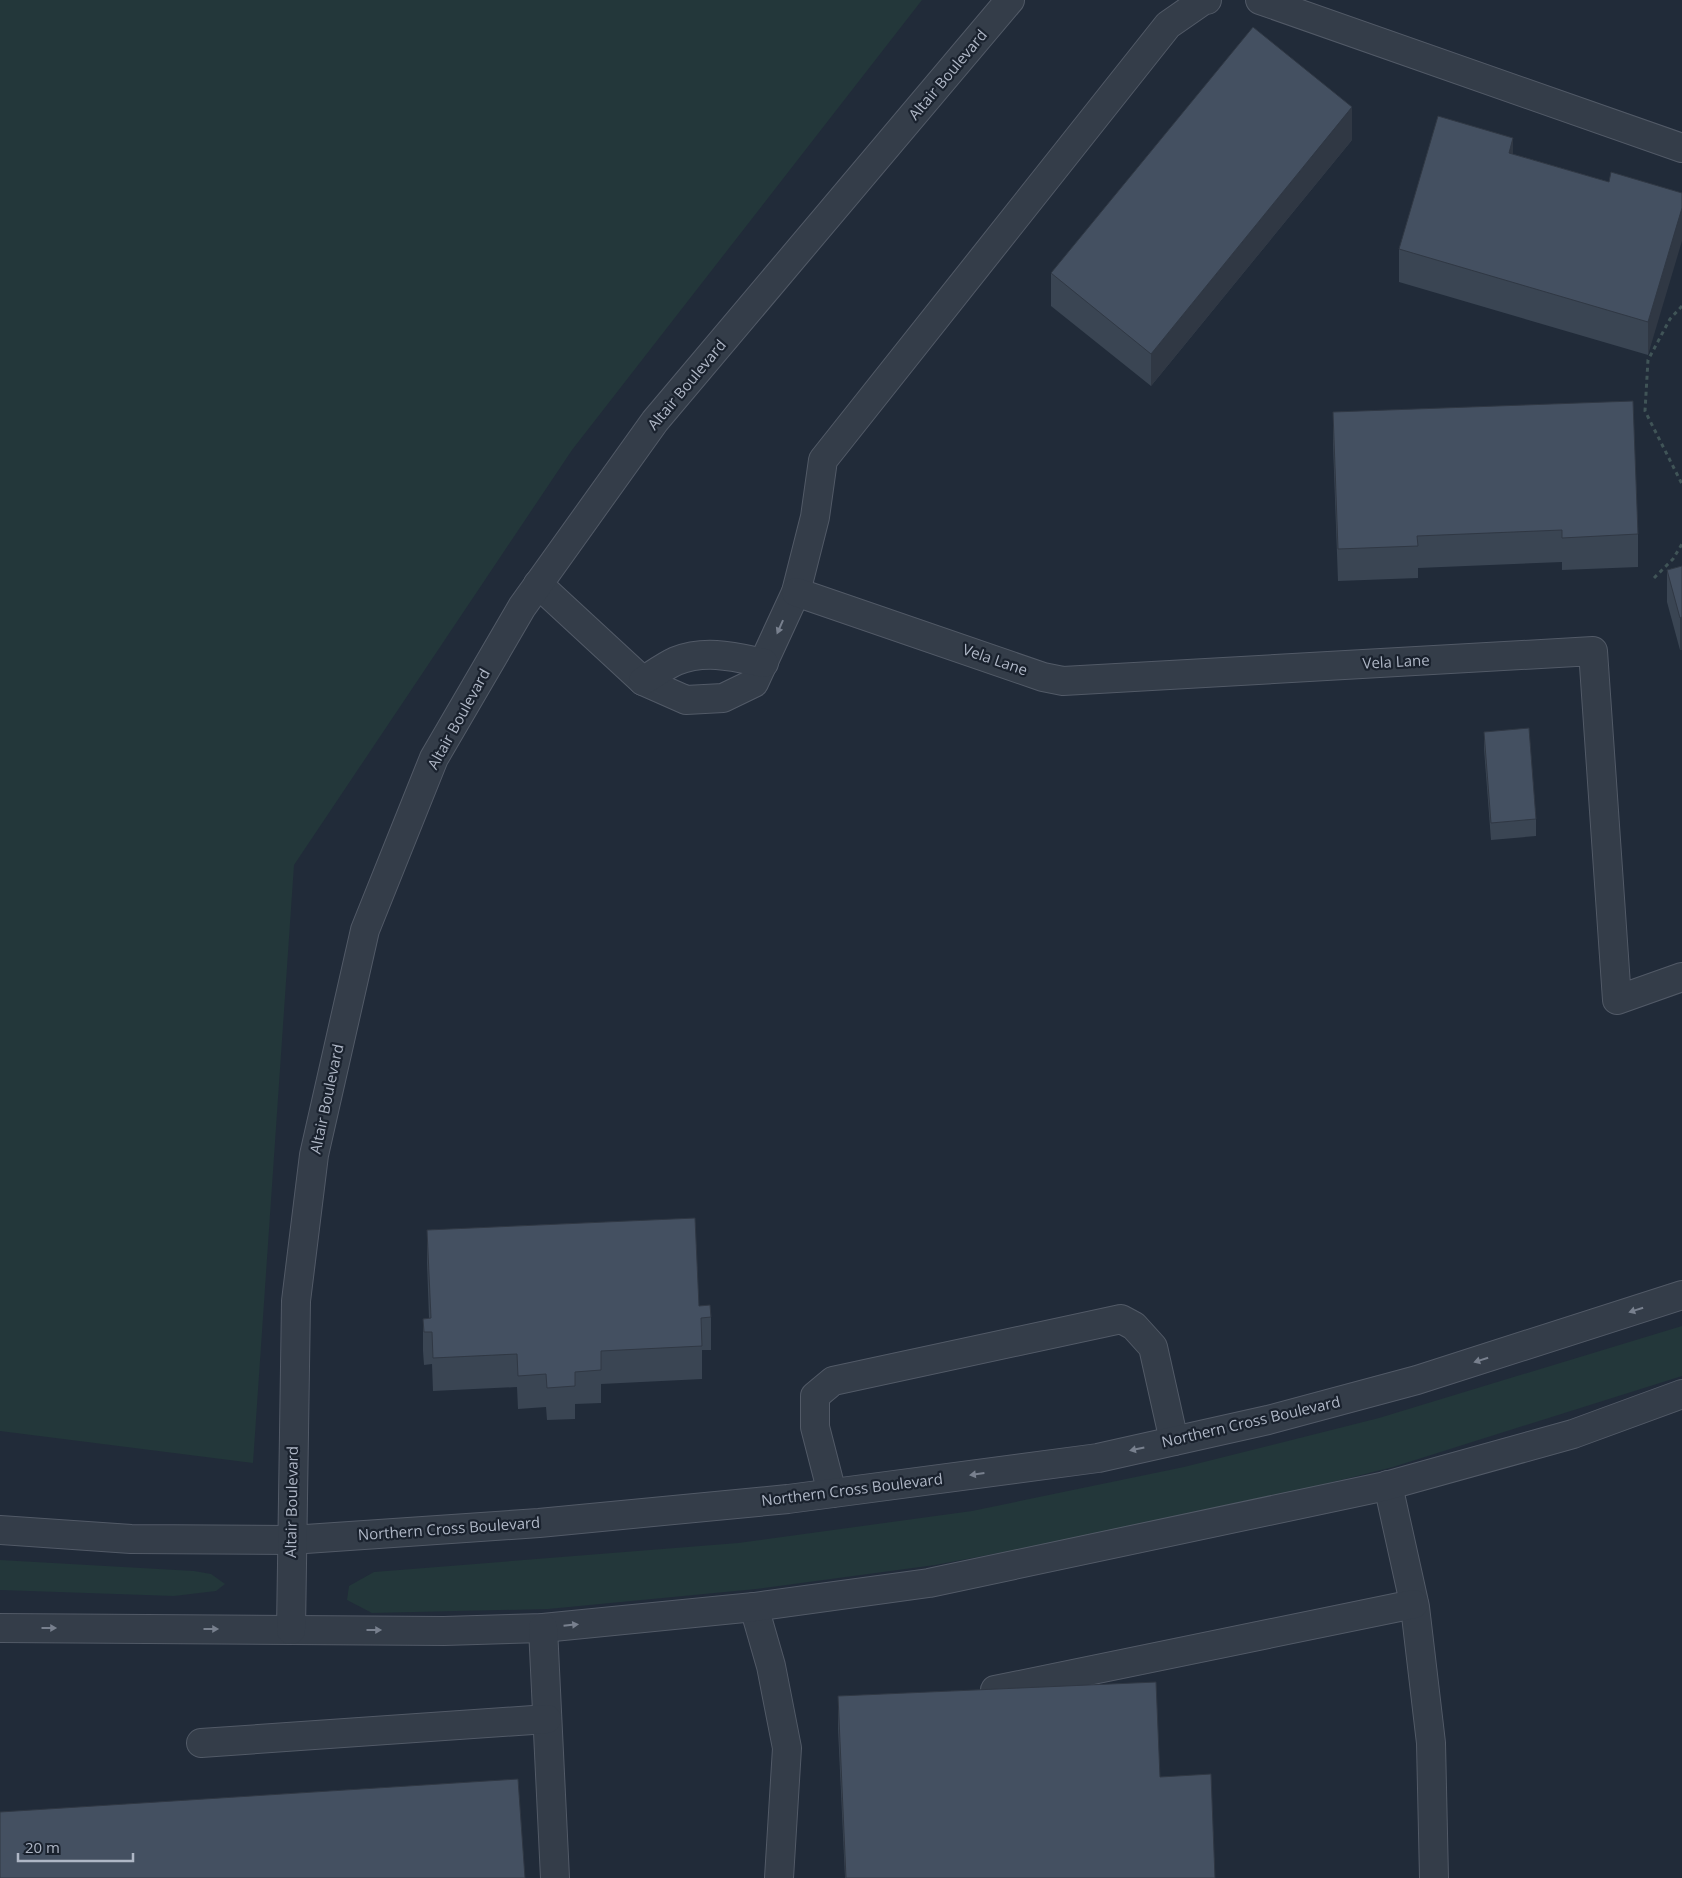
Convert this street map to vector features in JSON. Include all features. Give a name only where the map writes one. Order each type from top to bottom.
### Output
[{"type":"street","name":"Altair Boulevard","points":[[291,1630],[296,1300],[314,1155],[365,930],[434,758],[522,607],[655,421],[1010,0]]},
{"type":"street","points":[[538,584],[643,681],[686,700],[723,698],[754,684],[796,592],[816,517],[823,460],[1168,25],[1204,0],[1207,0]]},
{"type":"street","points":[[1260,0],[1682,148]]},
{"type":"street","name":"Vela Lane","points":[[796,592],[1042,677],[1063,681],[1593,651],[1617,1000],[1682,977]]},
{"type":"street","points":[[643,681],[675,661],[694,655],[720,654],[764,662]]},
{"type":"street","name":"Northern Cross Boulevard","points":[[0,1530],[131,1539],[291,1540],[539,1523],[788,1499],[1098,1458],[1268,1420],[1417,1380],[1682,1295]]},
{"type":"street","points":[[832,1493],[815,1427],[814,1396],[833,1381],[1120,1319],[1134,1326],[1153,1347],[1174,1441]]},
{"type":"street","points":[[0,1628],[444,1631],[543,1628],[754,1607],[929,1583],[1388,1485],[1573,1434],[1682,1394]]},
{"type":"street","points":[[1388,1485],[1414,1604],[1431,1743],[1434,1878]]},
{"type":"street","points":[[995,1690],[1414,1604]]},
{"type":"street","points":[[754,1607],[771,1666],[786,1748],[779,1878]]},
{"type":"street","points":[[543,1628],[555,1878]]},
{"type":"street","points":[[201,1743],[547,1719]]},
{"type":"path","points":[[1682,306],[1670,319],[1648,360],[1645,411],[1682,484]]},
{"type":"path","points":[[1654,578],[1673,559],[1682,544]]},
{"type":"green space","points":[[0,0],[922,0],[572,450],[294,865],[253,1463],[0,1431]]},
{"type":"green space","points":[[1682,1326],[1682,1376],[1393,1467],[1201,1515],[935,1565],[756,1589],[548,1609],[372,1613],[347,1600],[349,1586],[374,1572],[738,1543],[972,1511],[1184,1467],[1379,1418]]},
{"type":"green space","points":[[0,1560],[194,1571],[211,1574],[225,1584],[216,1591],[174,1596],[0,1590]]},
{"type":"building","points":[[1253,27],[1352,107],[1151,354],[1051,273]]},
{"type":"building","points":[[1438,116],[1513,138],[1509,153],[1609,182],[1611,172],[1682,193],[1682,208],[1648,322],[1399,249]]},
{"type":"building","points":[[1633,401],[1638,534],[1562,538],[1562,530],[1417,536],[1418,546],[1338,549],[1333,412]]},
{"type":"building","points":[[1682,566],[1682,617],[1680,618],[1667,570]]},
{"type":"building","points":[[1529,728],[1536,819],[1491,823],[1484,732]]},
{"type":"building","points":[[695,1218],[699,1306],[710,1305],[711,1317],[701,1318],[702,1346],[601,1351],[601,1370],[575,1372],[575,1386],[547,1388],[546,1374],[518,1376],[517,1354],[433,1358],[432,1332],[424,1332],[423,1319],[431,1318],[427,1230]]},
{"type":"building","points":[[1156,1682],[1160,1777],[1211,1774],[1215,1878],[846,1878],[838,1696]]},
{"type":"building","points":[[518,1779],[525,1878],[0,1878],[0,1812]]}]
